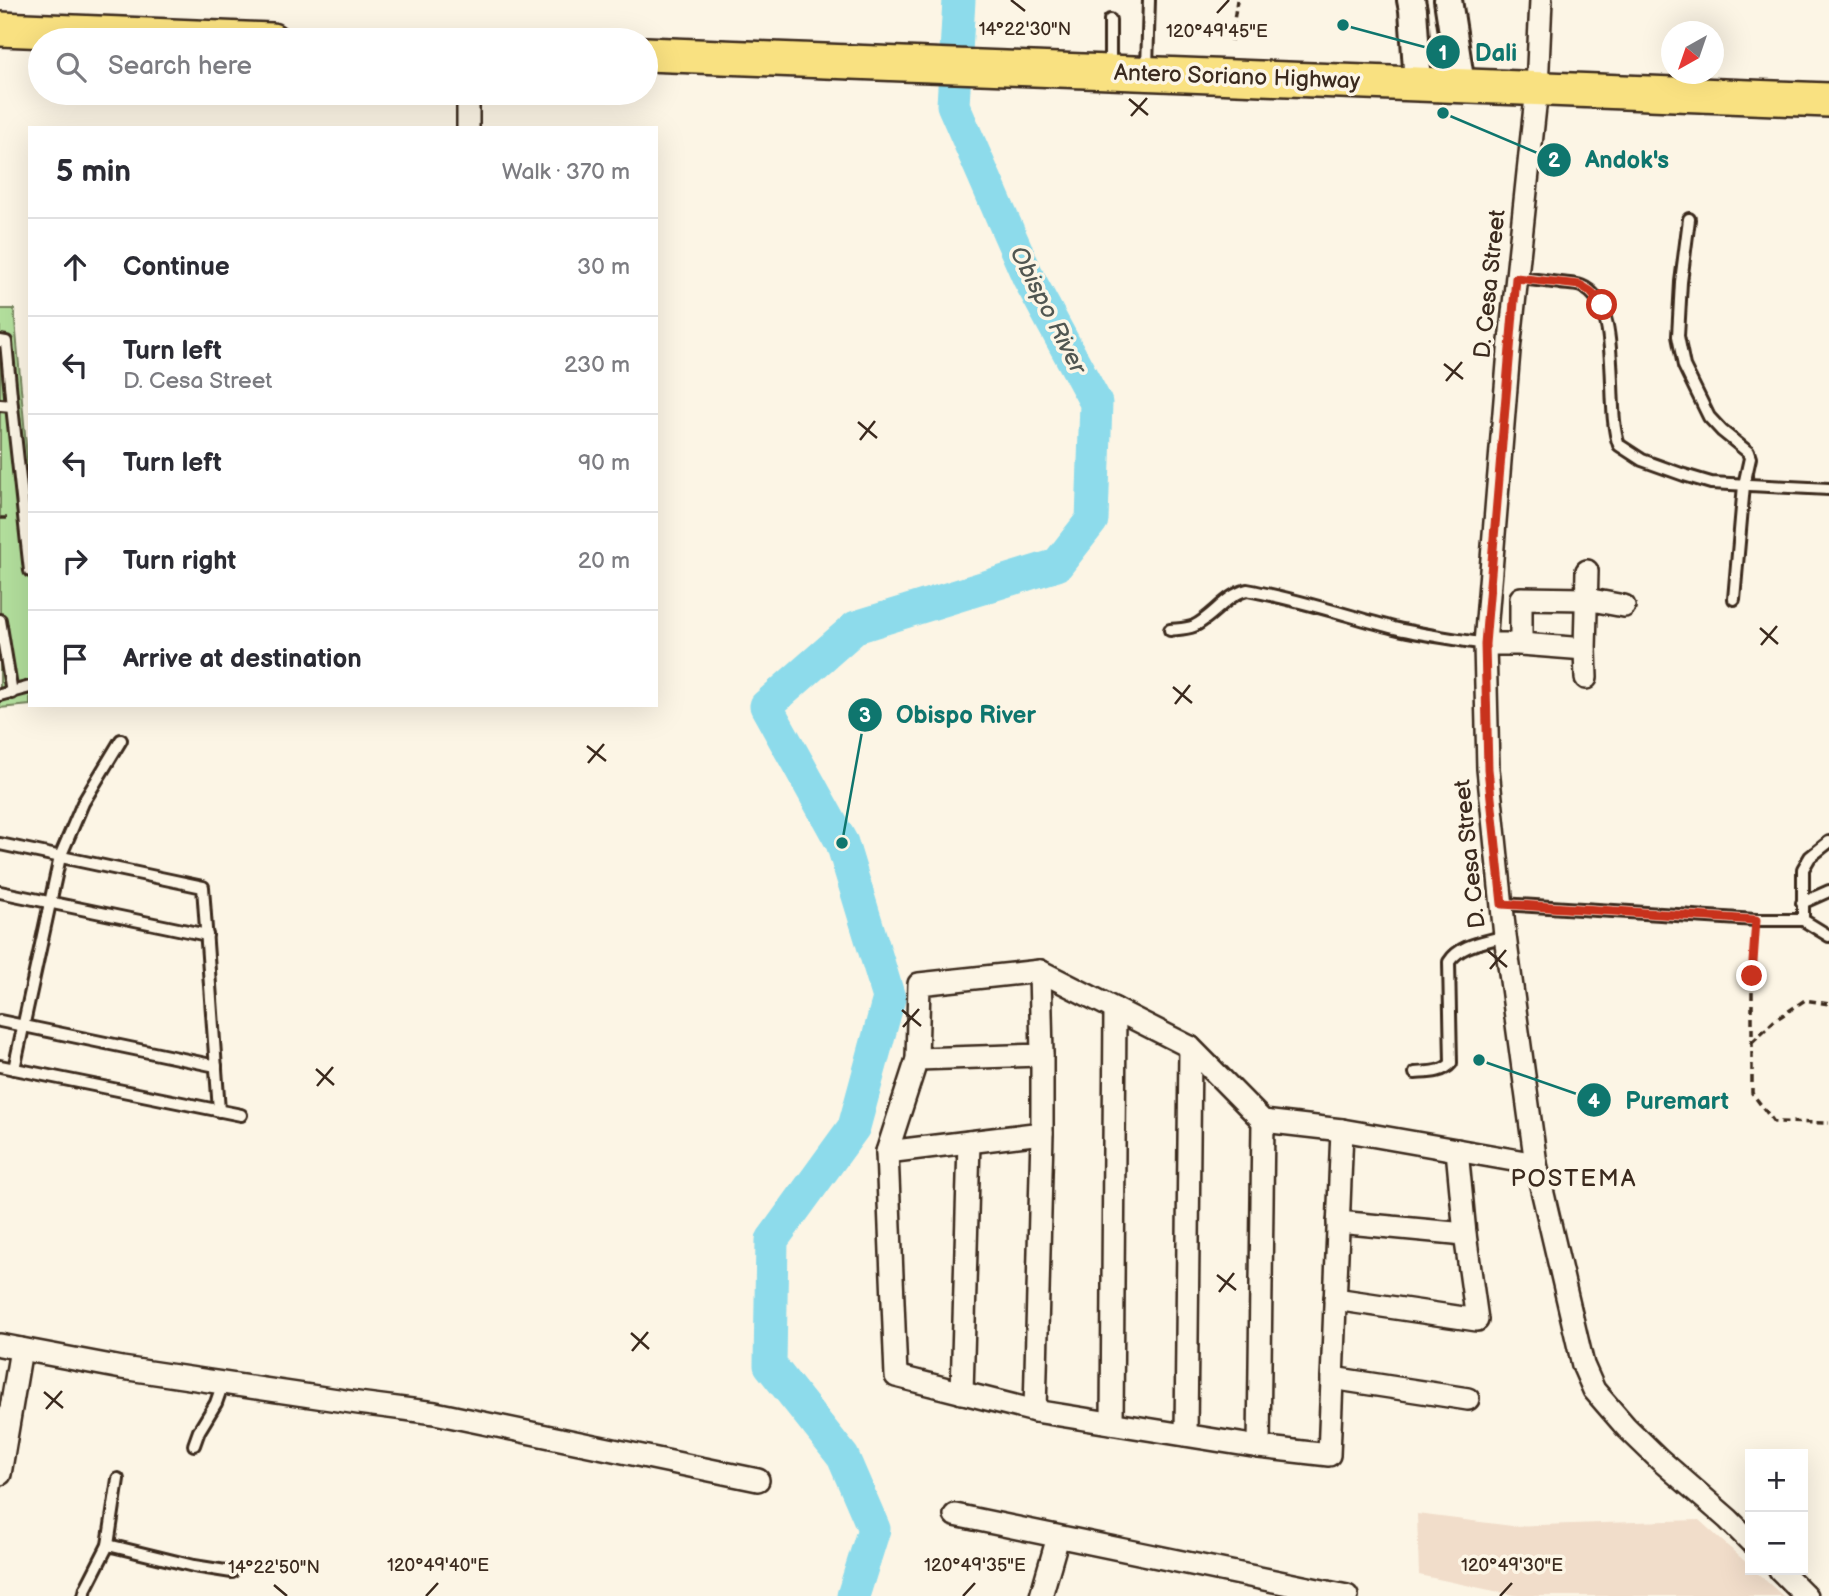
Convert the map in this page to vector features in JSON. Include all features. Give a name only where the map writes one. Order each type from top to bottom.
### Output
[{"type":"main road","points":[[0,29],[28,30]]},
{"type":"main road","name":"Antero Soriano Highway","points":[[658,54],[1829,100]]},
{"type":"street","points":[[1448,0],[1461,85]]},
{"type":"street","name":"D. Cesa Street","points":[[1541,0],[1537,88],[1516,278],[1485,644],[1488,769],[1505,936],[1536,1164],[1583,1365],[1594,1390],[1626,1427],[1745,1537]]},
{"type":"street","points":[[1407,3],[1418,84]]},
{"type":"street","points":[[468,105],[468,126]]},
{"type":"street","points":[[1586,678],[1587,571]]},
{"type":"street","points":[[1521,644],[1521,598],[1586,599],[1624,606]]},
{"type":"street","points":[[1485,644],[1585,649]]},
{"type":"street","points":[[1342,1129],[1329,1455],[1259,1447],[1035,1411],[896,1376],[887,1152],[918,1059],[919,984],[1040,971],[1190,1047],[1263,1121],[1342,1129],[1536,1164]]},
{"type":"street","points":[[1035,1411],[1042,1133],[1040,971]]},
{"type":"street","points":[[1112,1423],[1115,1009]]},
{"type":"street","points":[[1186,1435],[1190,1047]]},
{"type":"street","points":[[918,1059],[1042,1055]]},
{"type":"street","points":[[1259,1447],[1263,1121]]},
{"type":"street","points":[[887,1152],[1042,1133]]},
{"type":"street","points":[[962,1392],[969,1142]]},
{"type":"street","points":[[1335,1299],[1477,1320],[1457,1150]]},
{"type":"street","points":[[1338,1222],[1465,1234]]},
{"type":"street","points":[[0,1474],[10,1347],[122,1368],[435,1413],[758,1480]]},
{"type":"street","points":[[1332,1378],[1468,1399]]},
{"type":"street","points":[[955,1515],[1347,1596]]},
{"type":"street","points":[[1041,1596],[1058,1537]]},
{"type":"street","points":[[1785,1575],[1806,1596]]},
{"type":"lane","points":[[1147,74],[1149,0]]},
{"type":"lane","points":[[1110,73],[1111,20]]},
{"type":"lane","points":[[1689,219],[1678,336],[1684,366],[1709,417],[1748,452],[1750,458],[1734,599]]},
{"type":"lane","points":[[1516,278],[1580,285],[1590,291],[1602,305],[1608,326],[1615,428],[1619,445],[1642,460],[1711,483],[1829,489]]},
{"type":"lane","points":[[0,341],[6,342],[28,553]]},
{"type":"lane","points":[[0,405],[12,406]]},
{"type":"lane","points":[[1170,630],[1191,628],[1239,592],[1247,590],[1395,628],[1485,644]]},
{"type":"lane","points":[[0,620],[12,692]]},
{"type":"lane","points":[[0,695],[28,688]]},
{"type":"lane","points":[[14,1069],[60,857],[83,803],[121,740]]},
{"type":"lane","points":[[1803,920],[1803,869],[1810,857],[1829,842]]},
{"type":"lane","points":[[0,844],[203,887],[219,1111]]},
{"type":"lane","points":[[0,891],[207,935]]},
{"type":"lane","points":[[1802,903],[1829,891]]},
{"type":"lane","points":[[1502,904],[1756,920],[1803,920],[1829,936]]},
{"type":"lane","points":[[1415,1073],[1442,1070],[1451,1063],[1448,962],[1460,949],[1505,936]]},
{"type":"lane","points":[[0,1021],[216,1066]]},
{"type":"lane","points":[[0,1066],[241,1115]]},
{"type":"lane","points":[[194,1445],[216,1403],[223,1383]]},
{"type":"lane","points":[[84,1596],[108,1545],[118,1479]]},
{"type":"lane","points":[[108,1545],[194,1566],[232,1572]]},
{"type":"path","points":[[1231,41],[1237,0]]},
{"type":"path","points":[[1756,920],[1752,976],[1752,1093],[1774,1122],[1829,1123]]},
{"type":"path","points":[[1751,1043],[1774,1021],[1805,1000],[1829,1004]]},
{"type":"shaded area","points":[[1417,1514],[1512,1526],[1699,1520],[1745,1561],[1745,1575],[1760,1575],[1783,1596],[1518,1596],[1419,1575]]},
{"type":"green space","points":[[0,309],[14,309],[28,468],[28,705],[0,708]]},
{"type":"waterway","name":"Obispo River","points":[[853,1596],[874,1529],[843,1457],[770,1365],[772,1240],[854,1127],[889,998],[842,843],[766,706],[856,627],[1057,565],[1092,520],[1096,403],[1028,277],[953,105],[959,0]]},
{"type":"place","name":"Dali","points":[[1343,25]]},
{"type":"place","name":"Andok's","points":[[1443,113]]},
{"type":"place","name":"Obispo River","points":[[842,843]]},
{"type":"place","name":"Puremart","points":[[1479,1060]]},
{"type":"district","name":"POSTEMA","points":[[1574,1178]]},
{"type":"route","points":[[1602,305],[1590,291],[1580,285],[1516,278],[1485,644],[1488,769],[1502,904],[1756,920],[1752,976]]}]
